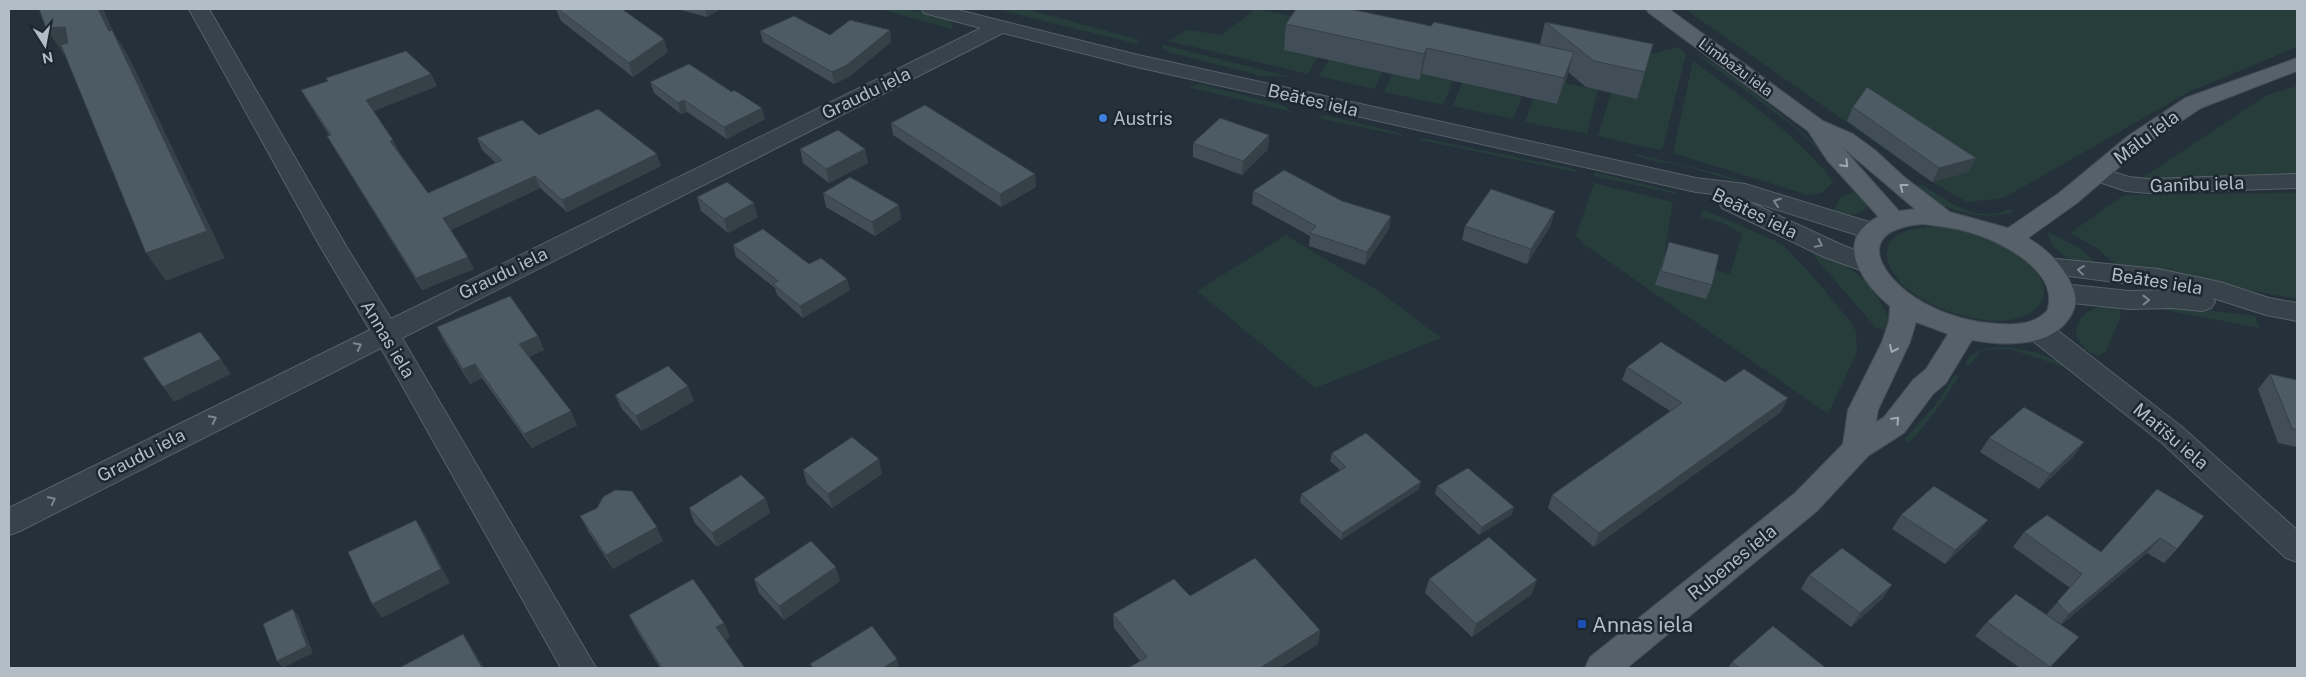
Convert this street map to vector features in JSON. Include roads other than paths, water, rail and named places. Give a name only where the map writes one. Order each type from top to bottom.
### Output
[{"type":"main road","name":"Limbažu iela","points":[[1656,9],[1815,126],[1845,139],[1867,154],[1895,181],[1941,217]]},
{"type":"main road","name":"Mālu iela","points":[[2010,238],[2068,198],[2136,141],[2193,103],[2297,64]]},
{"type":"main road","name":"Limbažu iela","points":[[1815,126],[1825,143],[1865,184],[1883,226]]},
{"type":"main road","points":[[1923,216],[1941,217],[1988,228],[2010,238],[2030,251],[2047,266],[2058,280],[2063,293],[2062,308],[2054,321],[2038,330],[2009,334],[1992,334],[1965,329],[1943,322],[1904,302],[1882,284],[1869,265],[1866,253],[1867,242],[1883,226],[1923,216]]},
{"type":"main road","points":[[1857,448],[1863,410],[1896,342],[1903,321],[1904,302]]},
{"type":"main road","name":"Rubenes iela","points":[[1602,668],[1806,502],[1857,448],[1894,425],[1923,387],[1936,376],[1965,329]]},
{"type":"street","name":"Annas iela","points":[[198,9],[333,246],[385,332],[579,668]]},
{"type":"street","name":"Beātes iela","points":[[931,9],[1136,61],[1696,184],[1736,189],[1883,226]]},
{"type":"street","name":"Graudu iela","points":[[9,522],[385,332],[999,27]]},
{"type":"street","name":"Ganību iela","points":[[2098,174],[2126,184],[2148,186],[2297,180]]},
{"type":"street","name":"Beātes iela","points":[[1696,184],[1833,251],[1869,265]]},
{"type":"street","name":"Beātes iela","points":[[2047,266],[2158,278],[2220,291],[2266,306]]},
{"type":"street","name":"Beātes iela","points":[[2063,293],[2129,300],[2172,299],[2266,306],[2297,312]]},
{"type":"street","name":"Matīšu iela","points":[[2038,330],[2172,435],[2297,549]]},
{"type":"place","name":"Austris","points":[[1103,118]]},
{"type":"place","name":"Annas iela","points":[[1582,624]]}]
